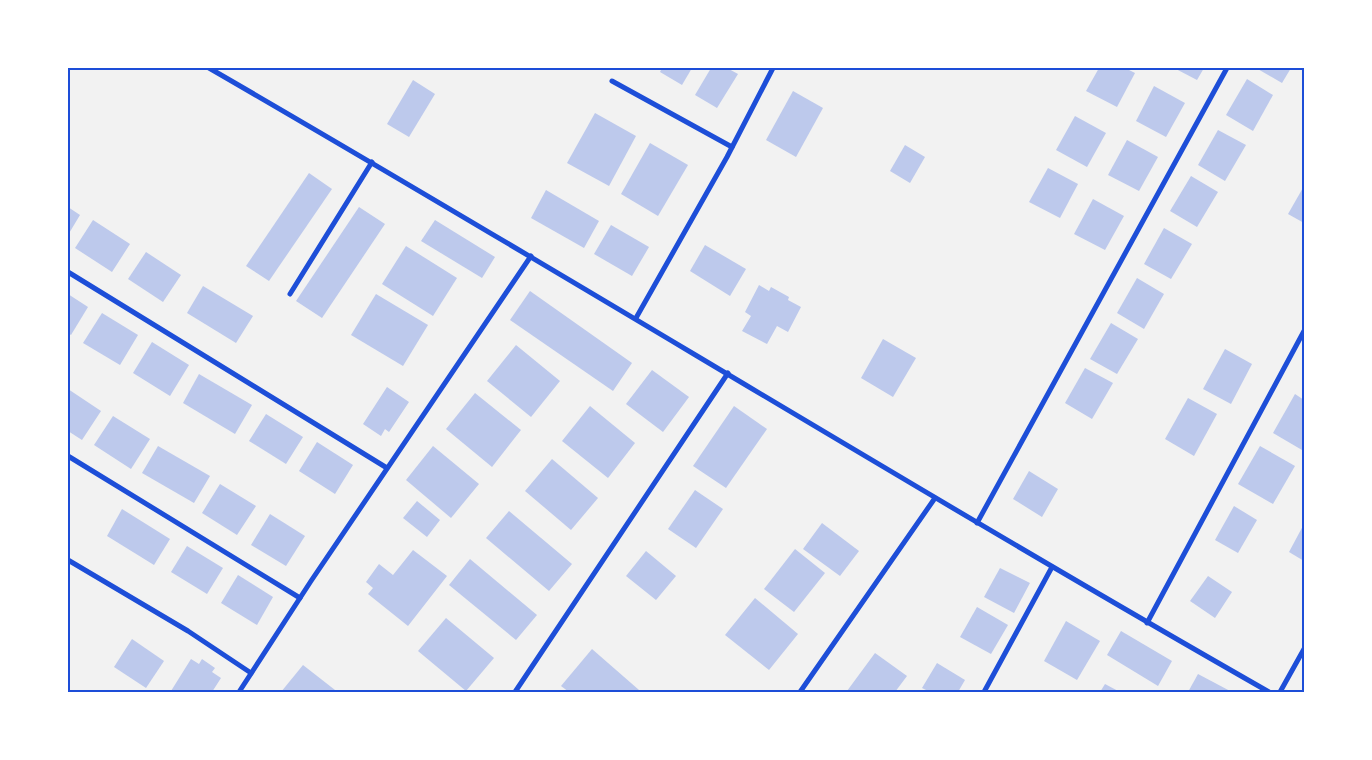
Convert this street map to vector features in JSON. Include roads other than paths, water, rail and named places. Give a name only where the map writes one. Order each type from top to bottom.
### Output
[{"type":"street","points":[[209,68],[636,318],[934,498],[1269,692]]},
{"type":"street","points":[[636,318],[732,147],[773,68]]},
{"type":"street","points":[[977,523],[1227,68]]},
{"type":"street","points":[[612,81],[732,147]]},
{"type":"street","points":[[290,294],[372,162]]},
{"type":"street","points":[[239,692],[387,468],[531,256]]},
{"type":"street","points":[[68,272],[387,468]]},
{"type":"street","points":[[1147,622],[1304,331]]},
{"type":"street","points":[[515,692],[728,373]]},
{"type":"street","points":[[68,456],[300,598]]},
{"type":"street","points":[[800,692],[934,498]]},
{"type":"street","points":[[68,560],[188,631],[251,673]]},
{"type":"street","points":[[984,692],[1052,567]]},
{"type":"street","points":[[1280,692],[1304,648]]}]
